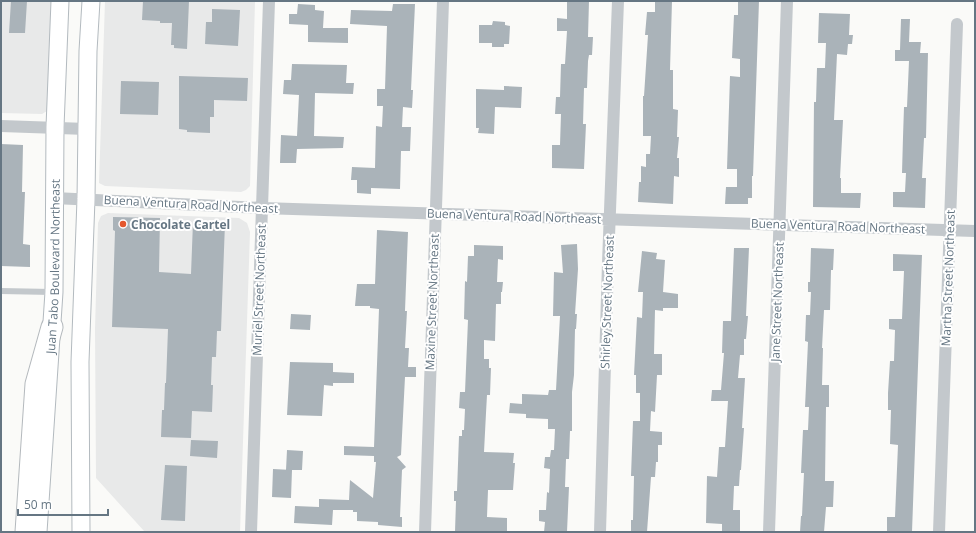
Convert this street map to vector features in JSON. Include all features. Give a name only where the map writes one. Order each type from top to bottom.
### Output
[{"type":"highway","points":[[26,532],[36,384],[52,327]]},
{"type":"main road","name":"Juan Tabo Boulevard Northeast","points":[[38,532],[54,292],[55,127],[60,1]]},
{"type":"main road","points":[[81,532],[80,362],[86,199],[88,51],[91,1]]},
{"type":"street","name":"Muriel Street Northeast","points":[[251,532],[268,1]]},
{"type":"street","name":"Maxine Street Northeast","points":[[425,532],[443,1]]},
{"type":"street","name":"Shirley Street Northeast","points":[[600,532],[618,1]]},
{"type":"street","name":"Jane Street Northeast","points":[[769,532],[787,1]]},
{"type":"street","name":"Martha Street Northeast","points":[[939,532],[957,24]]},
{"type":"street","points":[[1,126],[87,129]]},
{"type":"street","name":"Buena Ventura Road Northeast","points":[[54,198],[262,208],[975,231]]},
{"type":"lane","points":[[1,291],[54,292]]},
{"type":"shaded area","points":[[1,1],[51,1],[47,111],[42,114],[1,113]]},
{"type":"shaded area","points":[[105,1],[255,1],[250,186],[246,190],[241,192],[105,186],[99,183]]},
{"type":"shaded area","points":[[108,213],[239,218],[247,223],[250,232],[240,532],[145,532],[96,478],[95,329],[98,223],[101,216]]},
{"type":"building","points":[[11,1],[27,1],[25,33],[9,33]]},
{"type":"building","points":[[143,1],[189,1],[187,49],[174,48],[174,45],[171,45],[172,23],[142,20]]},
{"type":"building","points":[[567,1],[589,1],[588,37],[593,37],[592,55],[589,55],[588,61],[587,88],[584,88],[583,124],[586,124],[584,169],[552,168],[552,145],[560,145],[561,114],[555,114],[556,97],[560,97],[561,64],[565,64],[567,31],[557,31],[557,18],[567,19]]},
{"type":"building","points":[[655,1],[672,1],[670,70],[673,70],[673,109],[678,110],[677,137],[679,137],[677,158],[679,158],[679,177],[674,176],[673,204],[638,202],[639,182],[641,182],[641,166],[646,167],[646,154],[650,154],[651,136],[643,136],[643,96],[648,35],[645,35],[647,12],[655,12]]},
{"type":"building","points":[[738,1],[759,1],[752,198],[748,198],[748,204],[725,204],[726,187],[737,187],[737,169],[727,169],[730,76],[740,77],[740,59],[732,58],[734,15],[738,15]]},
{"type":"building","points":[[298,4],[315,5],[315,10],[324,11],[323,28],[348,28],[348,43],[308,42],[308,25],[289,24],[289,14],[297,14]]},
{"type":"building","points":[[393,4],[415,4],[411,90],[413,90],[412,108],[403,107],[402,127],[411,127],[410,151],[401,151],[400,189],[371,188],[371,194],[357,193],[357,180],[351,180],[352,167],[375,168],[376,126],[382,127],[383,106],[377,106],[377,89],[385,89],[387,26],[350,24],[351,10],[392,11]]},
{"type":"building","points":[[212,9],[240,10],[238,46],[205,44],[206,22],[212,22]]},
{"type":"building","points":[[819,13],[850,14],[849,35],[853,35],[852,44],[848,44],[847,55],[837,54],[834,120],[843,120],[840,178],[841,193],[861,193],[860,208],[813,207],[814,102],[816,102],[817,68],[825,68],[826,43],[818,43]]},
{"type":"building","points":[[901,19],[910,19],[909,42],[921,42],[920,53],[928,53],[926,138],[924,138],[922,178],[926,178],[925,208],[893,207],[893,192],[905,192],[906,173],[902,173],[904,107],[907,107],[909,61],[895,61],[895,50],[900,50]]},
{"type":"building","points":[[493,21],[505,22],[505,25],[510,26],[509,44],[504,44],[504,47],[492,47],[492,43],[479,43],[479,25],[492,25]]},
{"type":"building","points":[[292,64],[347,65],[346,83],[354,83],[353,94],[315,93],[314,136],[344,137],[343,148],[297,149],[296,163],[280,163],[281,135],[297,136],[299,95],[283,94],[284,80],[291,80]]},
{"type":"building","points":[[179,76],[248,78],[247,101],[214,100],[214,117],[210,117],[210,133],[187,132],[187,130],[179,129]]},
{"type":"building","points":[[121,81],[159,82],[158,115],[120,114]]},
{"type":"building","points":[[504,86],[522,87],[521,108],[495,107],[494,134],[478,133],[479,128],[476,128],[476,89],[504,90]]},
{"type":"building","points":[[1,144],[23,145],[22,192],[25,192],[23,244],[30,245],[30,267],[1,266]]},
{"type":"building","points":[[113,217],[160,218],[159,272],[191,274],[193,222],[225,223],[221,331],[217,331],[216,357],[212,357],[212,412],[192,411],[191,438],[161,437],[162,410],[164,410],[166,383],[168,329],[112,327],[115,231],[113,230]]},
{"type":"building","points":[[377,230],[408,232],[405,348],[409,348],[408,367],[416,367],[416,377],[405,377],[401,455],[397,457],[406,467],[402,470],[400,517],[402,517],[402,527],[378,525],[378,522],[357,521],[357,512],[353,512],[353,510],[333,510],[332,525],[294,523],[295,506],[319,507],[319,499],[349,500],[350,480],[373,498],[376,462],[374,462],[374,456],[344,455],[344,446],[374,447],[379,309],[370,308],[370,306],[355,306],[357,284],[375,284]]},
{"type":"building","points":[[577,244],[578,269],[575,314],[577,314],[572,392],[572,431],[570,431],[569,459],[566,459],[565,487],[569,487],[567,532],[544,532],[545,522],[539,521],[539,510],[546,510],[547,492],[549,493],[550,469],[544,468],[545,457],[550,457],[551,450],[554,450],[555,429],[548,429],[548,419],[526,418],[526,414],[509,413],[510,403],[522,404],[522,394],[548,395],[549,390],[556,390],[560,316],[553,316],[554,272],[563,273],[561,245]]},
{"type":"building","points":[[474,245],[503,246],[503,260],[498,259],[497,282],[503,282],[501,304],[496,304],[495,341],[484,340],[484,359],[489,359],[489,368],[491,368],[490,395],[487,395],[484,452],[514,453],[513,463],[515,463],[513,490],[488,490],[487,517],[507,518],[507,532],[455,532],[456,501],[454,501],[454,491],[457,491],[459,436],[462,436],[462,430],[464,430],[465,409],[459,408],[460,392],[465,392],[468,320],[464,319],[465,281],[467,282],[468,256],[474,256]]},
{"type":"building","points":[[734,248],[749,248],[746,316],[748,316],[746,339],[744,339],[744,355],[740,355],[738,378],[745,378],[742,428],[744,428],[739,486],[734,486],[733,510],[740,510],[740,532],[722,532],[722,524],[706,523],[707,476],[717,477],[719,447],[725,447],[728,401],[711,401],[712,390],[721,390],[724,353],[722,353],[723,321],[731,321]]},
{"type":"building","points":[[811,248],[834,249],[833,270],[831,270],[830,310],[824,310],[822,348],[822,385],[829,385],[829,407],[826,407],[825,481],[834,481],[833,507],[826,507],[824,532],[800,532],[804,473],[801,473],[803,430],[808,430],[809,407],[805,407],[808,342],[805,341],[806,315],[810,315],[811,292],[808,292],[808,282],[810,282]]},
{"type":"building","points":[[642,251],[657,253],[656,259],[665,260],[663,292],[678,294],[678,308],[663,308],[663,311],[655,310],[654,354],[662,354],[662,375],[657,375],[655,412],[651,411],[650,431],[662,432],[662,445],[658,445],[658,462],[656,462],[655,477],[651,477],[647,532],[631,532],[631,520],[633,520],[634,476],[631,476],[633,421],[640,421],[640,393],[636,393],[636,375],[634,375],[637,317],[642,318],[643,292],[638,292]]},
{"type":"building","points":[[893,254],[922,255],[912,532],[887,532],[887,517],[895,517],[898,445],[890,444],[891,410],[888,410],[888,393],[890,361],[894,361],[895,330],[889,329],[889,319],[902,319],[904,271],[893,271]]},
{"type":"building","points":[[291,314],[311,315],[310,330],[290,329]]},
{"type":"building","points":[[290,362],[333,363],[333,372],[354,373],[354,383],[333,383],[333,386],[324,385],[322,416],[287,415]]},
{"type":"building","points":[[191,440],[218,441],[217,458],[190,456]]},
{"type":"building","points":[[287,450],[303,451],[302,470],[286,470]]},
{"type":"building","points":[[165,465],[187,466],[185,521],[161,520]]},
{"type":"building","points":[[273,469],[292,470],[291,498],[272,497]]},
{"type":"place","name":"Chocolate Cartel","points":[[123,224]]}]
